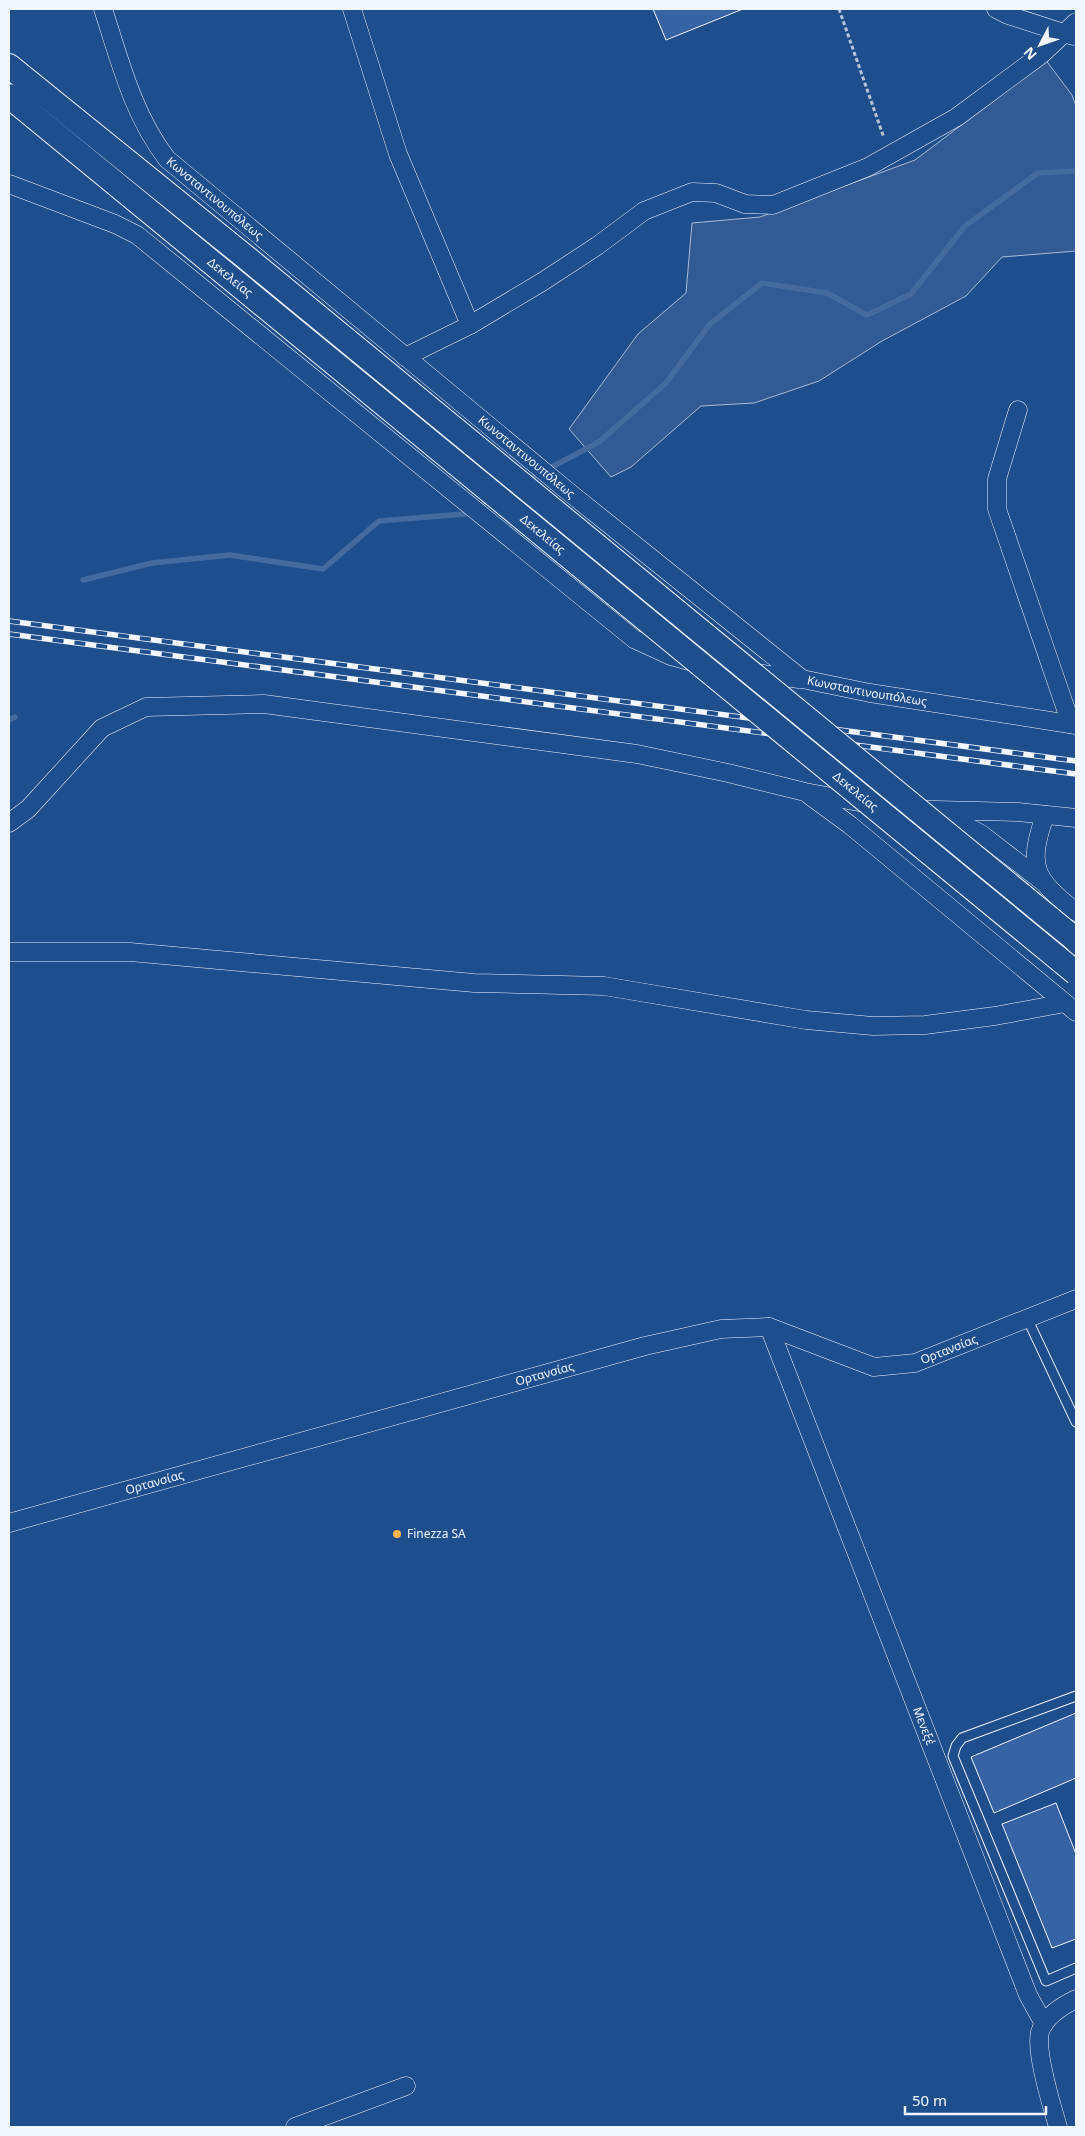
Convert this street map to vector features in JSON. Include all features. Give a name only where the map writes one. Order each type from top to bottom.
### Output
[{"type":"main road","name":"Δεκελείας","points":[[9,66],[243,255],[1076,940]]},
{"type":"main road","name":"Δεκελείας","points":[[9,96],[1076,973]]},
{"type":"main road","points":[[9,111],[33,116]]},
{"type":"street","name":"Κωνσταντινουπόλεως","points":[[102,9],[138,114],[152,140],[167,159],[570,493],[802,679],[1074,725]]},
{"type":"street","points":[[352,9],[398,154],[470,325]]},
{"type":"street","points":[[996,9],[1008,15],[1072,31]]},
{"type":"street","points":[[405,357],[470,325],[542,282],[598,246],[644,211],[692,192],[716,192],[745,204],[773,205],[890,155],[956,117],[1072,31]]},
{"type":"street","points":[[9,184],[115,224],[137,235],[634,639],[671,656],[711,667],[802,679]]},
{"type":"street","points":[[1018,410],[997,479],[997,509],[1074,725]]},
{"type":"street","points":[[711,667],[720,614]]},
{"type":"street","points":[[9,823],[28,809],[102,728],[146,707],[264,704],[637,754],[728,772],[805,792],[896,809],[1018,812],[1076,818]]},
{"type":"street","points":[[805,792],[850,825],[1071,1007]]},
{"type":"street","points":[[937,810],[981,834],[1042,881],[1076,912]]},
{"type":"street","points":[[1042,881],[1034,860],[1036,845],[1045,815]]},
{"type":"street","points":[[9,952],[130,952],[202,956],[474,983],[604,986],[806,1020],[873,1026],[925,1025],[1071,1007]]},
{"type":"street","name":"Ορτανσίας","points":[[9,1523],[645,1346],[721,1329],[769,1327],[874,1367],[915,1363],[1076,1300]]},
{"type":"street","name":"Μενεξέ","points":[[769,1327],[1028,1995],[1044,2024]]},
{"type":"street","points":[[1058,2127],[1039,2048],[1040,2032],[1044,2024],[1060,2008],[1076,1999]]},
{"type":"street","points":[[295,2127],[406,2086]]},
{"type":"lane","points":[[1027,1318],[1076,1422]]},
{"type":"lane","points":[[1076,1696],[962,1738],[956,1746],[953,1756],[1046,1981],[1076,1968]]},
{"type":"path","points":[[839,9],[890,155]]},
{"type":"shaded area","points":[[1045,59],[1072,95],[1076,106],[1076,251],[1002,257],[966,296],[882,341],[819,381],[754,403],[701,406],[631,467],[611,477],[569,429],[638,334],[686,293],[692,223],[760,217],[915,160],[1008,90]]},
{"type":"building","points":[[653,9],[743,9],[666,40]]},
{"type":"building","points":[[1076,1713],[1076,1778],[994,1813],[971,1757]]},
{"type":"building","points":[[1056,1803],[1076,1854],[1076,1939],[1052,1948],[1002,1824]]},
{"type":"waterway","points":[[527,480],[599,442],[666,383],[710,324],[762,283],[827,293],[867,315],[911,294],[965,226],[1038,173],[1076,171]]},
{"type":"waterway","points":[[83,580],[152,563],[230,555],[323,569],[379,521],[464,514],[490,500]]},
{"type":"waterway","points":[[9,720],[15,717]]},
{"type":"railway","points":[[9,621],[1076,761]]},
{"type":"railway","points":[[9,634],[1076,774]]},
{"type":"place","name":"Finezza SA","points":[[397,1534]]}]
